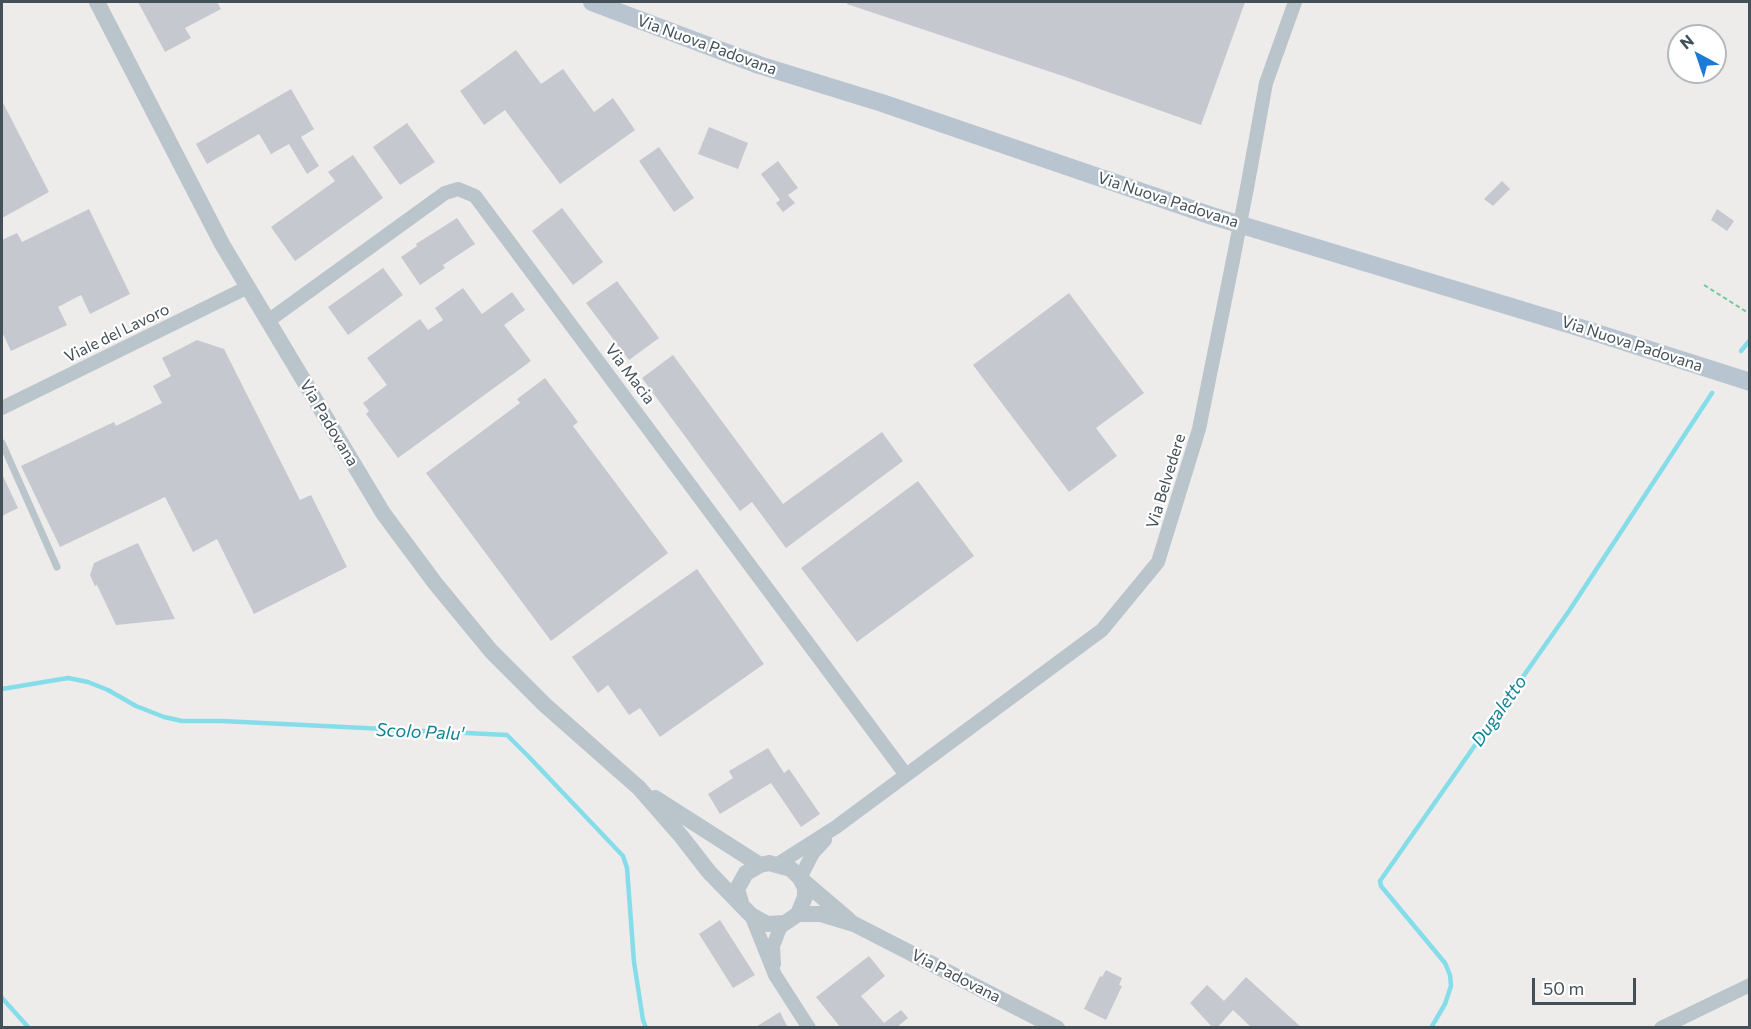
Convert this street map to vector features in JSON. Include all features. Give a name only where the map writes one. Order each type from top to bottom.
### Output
[{"type":"main road","name":"Via Nuova Padovana","points":[[592,2],[759,65],[882,104],[1212,216],[1581,328],[1749,382]]},
{"type":"street","name":"Via Padovana","points":[[97,2],[217,233],[383,513],[435,583],[491,651],[537,698],[639,788],[709,872],[746,911],[767,924],[821,914],[855,924],[1057,1028]]},
{"type":"street","name":"Via Belvedere","points":[[778,864],[836,827],[1102,630],[1158,562],[1199,429],[1266,83],[1295,2]]},
{"type":"street","name":"Via Macia","points":[[268,321],[445,194],[458,189],[476,196],[906,775]]},
{"type":"street","name":"Viale del Lavoro","points":[[2,408],[248,287]]},
{"type":"street","name":"Via Padovana","points":[[639,788],[760,865]]},
{"type":"street","name":"Via Belvedere","points":[[800,878],[813,853],[836,827]]},
{"type":"street","name":"Via Padovana","points":[[778,864],[791,869],[855,924]]},
{"type":"street","points":[[778,864],[760,865],[746,873],[737,889],[775,975],[809,1028]]},
{"type":"street","points":[[775,975],[773,946],[780,928],[791,919],[805,897],[805,888],[800,878]]},
{"type":"street","points":[[1661,1028],[1749,986]]},
{"type":"lane","points":[[2,443],[57,567]]},
{"type":"path","points":[[1704,285],[1749,314]]},
{"type":"building","points":[[138,2],[217,2],[221,9],[185,28],[191,38],[165,52]]},
{"type":"building","points":[[847,2],[1245,2],[1201,125],[847,4]]},
{"type":"building","points":[[516,50],[541,84],[563,69],[594,112],[613,98],[635,130],[560,184],[505,110],[484,125],[460,91]]},
{"type":"building","points":[[291,89],[314,129],[301,137],[319,166],[307,174],[289,144],[271,154],[259,134],[207,164],[196,144]]},
{"type":"building","points":[[2,101],[49,192],[2,218]]},
{"type":"building","points":[[407,123],[435,162],[400,185],[373,147]]},
{"type":"building","points":[[709,127],[748,143],[738,169],[698,154]]},
{"type":"building","points":[[659,147],[694,198],[674,212],[639,161]]},
{"type":"building","points":[[353,155],[383,198],[295,261],[271,227],[335,181],[328,172]]},
{"type":"building","points":[[778,161],[798,188],[788,195],[795,203],[783,212],[776,203],[780,200],[761,174]]},
{"type":"building","points":[[1502,181],[1510,189],[1493,206],[1484,199]]},
{"type":"building","points":[[562,208],[603,262],[573,285],[532,231]]},
{"type":"building","points":[[89,209],[130,294],[90,314],[81,295],[58,307],[67,325],[11,351],[2,332],[2,240],[17,233],[22,242]]},
{"type":"building","points":[[1717,209],[1734,221],[1727,231],[1711,220]]},
{"type":"building","points":[[457,218],[475,244],[443,265],[445,268],[420,285],[401,257],[417,246],[416,244]]},
{"type":"building","points":[[383,268],[403,295],[348,335],[328,307]]},
{"type":"building","points":[[617,281],[659,338],[629,360],[586,303]]},
{"type":"building","points":[[463,288],[482,314],[512,292],[525,310],[504,325],[531,361],[398,458],[366,414],[369,411],[363,403],[387,385],[367,358],[420,319],[428,330],[443,320],[435,308]]},
{"type":"building","points":[[1069,293],[1144,393],[1096,428],[1117,456],[1069,492],[973,365]]},
{"type":"building","points":[[197,340],[224,349],[300,500],[311,495],[347,567],[254,614],[217,539],[193,552],[165,497],[60,547],[21,466],[114,422],[116,426],[162,403],[153,386],[171,376],[162,358]]},
{"type":"building","points":[[673,355],[783,504],[882,432],[903,461],[786,548],[752,502],[740,511],[642,378]]},
{"type":"building","points":[[545,378],[578,422],[573,426],[668,553],[551,641],[426,473],[520,403],[517,399]]},
{"type":"building","points":[[2,474],[18,508],[2,516]]},
{"type":"building","points":[[918,481],[974,556],[857,642],[801,568]]},
{"type":"building","points":[[138,543],[175,619],[116,625],[90,575],[94,563]]},
{"type":"building","points":[[697,569],[764,664],[660,737],[640,708],[629,715],[608,685],[598,693],[572,657]]},
{"type":"building","points":[[768,748],[784,773],[789,769],[820,814],[801,827],[771,783],[720,814],[708,794],[733,778],[729,771]]},
{"type":"building","points":[[720,920],[755,975],[733,988],[699,934]]},
{"type":"building","points":[[869,956],[885,976],[861,996],[884,1023],[901,1010],[908,1018],[896,1028],[841,1028],[816,997]]},
{"type":"building","points":[[1106,970],[1122,978],[1119,985],[1122,986],[1106,1020],[1084,1009],[1100,976],[1102,977]]},
{"type":"building","points":[[1246,977],[1302,1028],[1252,1028],[1233,1010],[1217,1028],[1213,1028],[1190,1003],[1207,985],[1224,1001]]},
{"type":"building","points":[[780,1012],[788,1028],[754,1028]]},
{"type":"waterway","name":"Dugaletto","points":[[1741,351],[1750,340]]},
{"type":"waterway","name":"Dugaletto","points":[[1431,1028],[1445,1004],[1451,986],[1450,975],[1445,963],[1381,886],[1380,881],[1569,611],[1712,393]]},
{"type":"waterway","name":"Scolo Palu'","points":[[2,689],[68,678],[88,682],[136,706],[182,721],[507,735],[623,856],[627,868],[634,962],[646,1028]]},
{"type":"waterway","points":[[2,998],[29,1028]]}]
